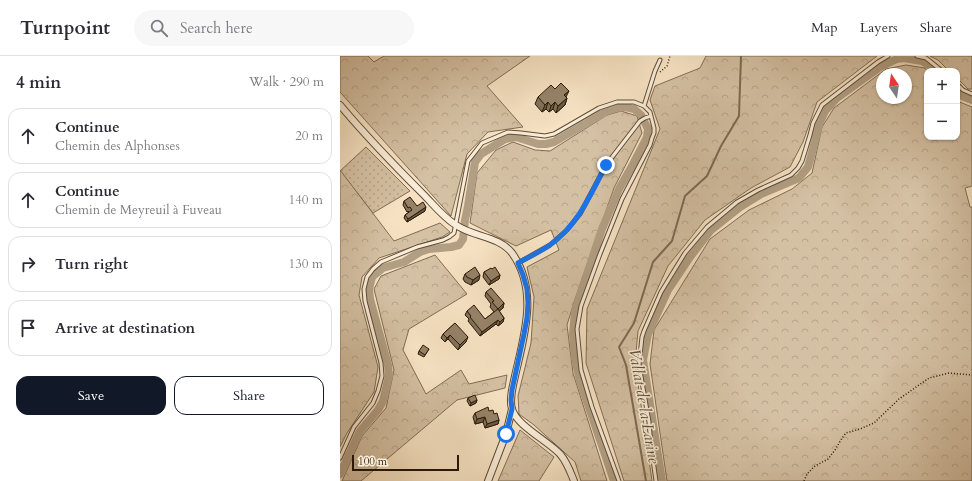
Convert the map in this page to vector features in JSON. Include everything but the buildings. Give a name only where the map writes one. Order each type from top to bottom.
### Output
[{"type":"street","points":[[340,106],[439,211],[455,225],[502,244],[511,252],[523,275],[527,289],[527,318],[512,390],[512,409],[506,434],[488,481]]},
{"type":"street","points":[[512,409],[522,424],[550,445],[559,454],[567,464],[574,481]]},
{"type":"lane","points":[[656,481],[651,446],[650,422],[639,365],[644,331],[661,292],[685,253],[706,227],[737,202],[790,175],[798,168],[802,161],[813,123],[822,105],[888,56]]},
{"type":"lane","points":[[917,56],[926,58],[938,68]]},
{"type":"lane","points":[[644,106],[652,79],[660,60]]},
{"type":"lane","points":[[960,87],[972,94]]},
{"type":"lane","points":[[340,458],[354,427],[373,403],[382,376],[381,363],[365,301],[364,289],[367,277],[373,269],[381,262],[417,247],[443,240],[454,232],[468,161],[482,143],[508,132],[545,136],[554,134],[599,108],[617,102],[634,102],[644,106],[647,109],[651,116],[654,133],[622,199],[600,254],[581,306],[577,329],[581,370],[592,407],[619,481]]},
{"type":"lane","points":[[518,263],[550,245],[567,230],[580,214],[606,165],[640,121],[651,116]]},
{"type":"path","points":[[652,79],[667,66],[670,56]]},
{"type":"path","points":[[804,481],[807,474],[815,466],[828,459],[846,433],[874,423],[899,399],[929,378],[949,373],[972,375]]},
{"type":"green space","points":[[340,56],[368,56],[374,62],[384,56],[530,56],[487,86],[523,127],[488,132],[467,154],[451,216],[340,92]]},
{"type":"green space","points":[[706,56],[877,56],[817,102],[803,142],[790,167],[751,188],[705,220],[668,266],[638,331],[635,363],[652,481],[624,481],[586,363],[587,309],[660,129],[650,100],[655,86],[700,68]]},
{"type":"green space","points":[[930,56],[972,56],[972,89],[968,89],[960,81],[960,68],[946,68],[938,60]]},
{"type":"green space","points":[[906,65],[925,68],[924,140],[960,140],[960,102],[972,107],[972,186],[965,188],[970,207],[972,207],[972,481],[667,481],[650,364],[654,330],[710,239],[749,210],[792,189],[812,173],[822,127],[834,108],[876,76],[876,104],[912,104],[912,68],[891,68]]},
{"type":"green space","points":[[621,111],[637,116],[642,133],[614,188],[567,325],[573,373],[607,481],[581,481],[575,462],[534,425],[519,414],[518,396],[531,343],[534,297],[527,267],[559,250],[551,230],[516,246],[470,223],[477,173],[496,150],[513,142],[535,150],[550,151],[607,115]]},
{"type":"green space","points":[[366,147],[410,191],[373,213],[340,171]]},
{"type":"green space","points":[[340,170],[394,241],[440,223],[450,232],[442,237],[379,258],[362,277],[359,295],[378,367],[374,392],[347,433],[340,447]]},
{"type":"green space","points":[[435,255],[467,294],[409,329],[403,350],[426,394],[461,370],[469,384],[507,375],[505,388],[457,400],[361,481],[342,481],[362,436],[386,408],[394,370],[374,289],[381,276]]},
{"type":"green space","points":[[520,430],[554,457],[539,481],[498,481]]},
{"type":"waterway","name":"Vallat de la Larine","points":[[646,481],[626,365],[619,347],[634,323],[653,262],[672,241],[685,196],[707,176],[721,146],[739,116],[741,56]]},
{"type":"waterway","points":[[662,481],[643,360],[648,334],[668,290],[690,257],[711,230],[740,207],[761,194],[799,178],[808,167],[819,124],[825,111],[837,98],[880,67],[897,59],[904,58],[922,61],[933,68]]},
{"type":"waterway","points":[[960,94],[972,100]]},
{"type":"waterway","points":[[340,474],[360,431],[378,410],[383,401],[389,376],[388,365],[370,299],[369,289],[372,277],[383,268],[404,262],[420,252],[429,249],[459,245],[463,239],[475,162],[481,154],[505,139],[516,137],[538,144],[554,142],[607,111],[625,107],[634,109],[641,115],[648,129],[647,137],[619,189],[602,229],[575,311],[573,334],[575,358],[580,381],[614,481]]},
{"type":"route","points":[[506,434],[512,409],[512,390],[527,318],[527,289],[518,263],[550,245],[567,230],[580,214],[606,165]]}]
